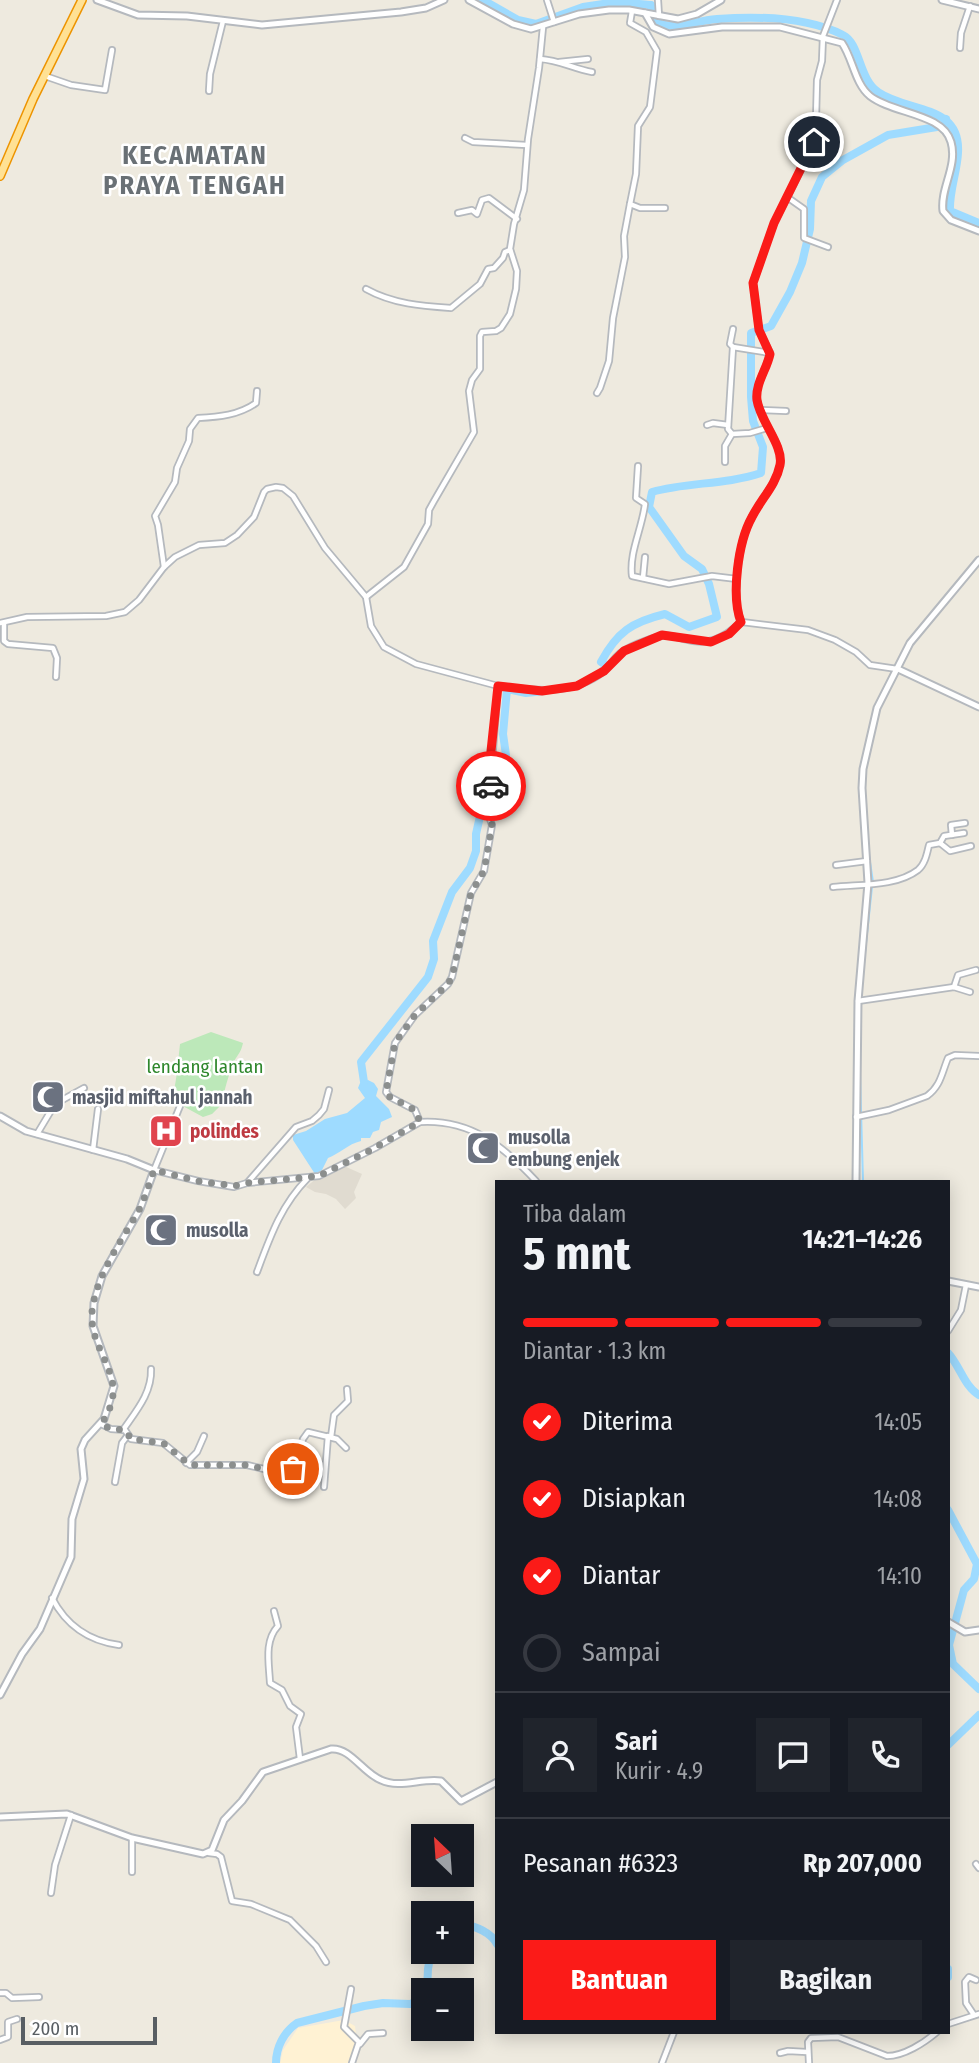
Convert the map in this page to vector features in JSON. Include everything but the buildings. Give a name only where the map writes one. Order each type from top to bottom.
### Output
[{"type":"highway","points":[[0,176],[82,0]]},
{"type":"street","points":[[97,0],[138,15],[262,25],[303,23],[418,9],[444,0]]},
{"type":"street","points":[[470,0],[519,27],[531,29],[542,27],[553,20],[599,11],[632,11],[686,18],[721,0]]},
{"type":"street","points":[[547,0],[553,20]]},
{"type":"street","points":[[656,16],[658,0]]},
{"type":"street","points":[[741,622],[737,605],[737,579],[749,522],[771,488],[781,462],[778,448],[760,410],[757,392],[770,354],[759,330],[753,283],[769,236],[814,142],[817,80],[822,61],[824,32],[837,0]]},
{"type":"street","points":[[942,0],[979,9]]},
{"type":"street","points":[[960,48],[961,33],[970,6]]},
{"type":"street","points":[[597,393],[609,361],[613,318],[625,257],[624,236],[636,174],[638,126],[650,107],[657,51],[646,32],[630,23],[632,11]]},
{"type":"street","points":[[645,13],[653,27],[669,34],[713,27],[787,28],[824,32],[844,44],[862,86],[870,96],[945,128],[953,153],[943,211],[951,220],[979,231]]},
{"type":"street","points":[[209,90],[220,21]]},
{"type":"street","points":[[366,597],[404,567],[428,524],[429,510],[474,432],[469,391],[472,380],[480,369],[480,336],[484,332],[500,328],[510,314],[516,289],[517,271],[510,250],[511,235],[524,190],[542,27]]},
{"type":"street","points":[[45,76],[71,85],[105,90],[112,50]]},
{"type":"street","points":[[540,60],[559,62],[588,59]]},
{"type":"street","points":[[559,62],[580,71],[592,72]]},
{"type":"street","points":[[465,138],[470,142],[527,145]]},
{"type":"street","points":[[787,197],[804,208],[804,237],[828,247]]},
{"type":"street","points":[[458,213],[472,211],[477,214],[482,201],[489,198],[517,219]]},
{"type":"street","points":[[630,204],[640,208],[665,208]]},
{"type":"street","points":[[366,289],[388,299],[416,306],[451,309],[480,284],[488,269],[494,268],[503,258],[505,251],[510,250]]},
{"type":"street","points":[[732,434],[728,425],[733,347],[730,343],[733,329]]},
{"type":"street","points":[[733,347],[770,354]]},
{"type":"street","points":[[164,567],[155,515],[176,480],[177,468],[189,440],[192,425],[198,418],[229,415],[247,409],[257,402],[257,391]]},
{"type":"street","points":[[760,410],[786,411]]},
{"type":"street","points":[[707,425],[728,425]]},
{"type":"street","points":[[732,434],[767,428]]},
{"type":"street","points":[[725,462],[725,446],[732,434]]},
{"type":"street","points":[[638,466],[636,498],[645,504],[632,556],[632,576],[669,584],[712,576],[737,579]]},
{"type":"street","points":[[56,677],[57,658],[52,648],[6,644],[2,623],[27,617],[121,613],[139,600],[175,557],[198,545],[225,543],[234,538],[250,523],[264,492],[276,487],[283,488],[293,496],[325,548],[366,597],[371,626],[384,647],[416,664],[498,686],[542,691],[577,686],[604,671],[624,651],[662,635],[711,642],[729,634],[741,622]]},
{"type":"street","points":[[643,578],[645,557]]},
{"type":"street","points":[[856,1180],[861,1117],[859,1001],[868,883],[863,769],[877,708],[914,636],[979,560]]},
{"type":"street","points":[[741,622],[808,630],[850,648],[870,665],[898,669],[979,707]]},
{"type":"street","points":[[420,1122],[415,1110],[390,1097],[386,1092],[392,1051],[410,1020],[452,977],[471,893],[484,871],[492,825],[488,813],[498,686]]},
{"type":"street","points":[[952,835],[951,825],[965,823]]},
{"type":"street","points":[[940,843],[943,836],[964,834]]},
{"type":"street","points":[[833,887],[877,883],[916,872],[923,863],[929,845],[940,843],[950,851],[971,846]]},
{"type":"street","points":[[836,865],[867,860]]},
{"type":"street","points":[[954,987],[958,975],[976,970]]},
{"type":"street","points":[[859,1001],[954,987],[970,992]]},
{"type":"street","points":[[861,1117],[930,1094],[943,1077],[948,1058],[979,1056]]},
{"type":"street","points":[[37,1133],[55,1104],[84,1088]]},
{"type":"street","points":[[247,1183],[296,1127],[324,1110],[329,1090]]},
{"type":"street","points":[[0,1695],[22,1654],[40,1629],[71,1557],[72,1519],[84,1479],[81,1449],[85,1440],[101,1424],[108,1410],[114,1382],[93,1326],[94,1303],[102,1276],[140,1209],[180,1107]]},
{"type":"street","points":[[93,1151],[98,1109]]},
{"type":"street","points":[[0,1116],[26,1131],[127,1159],[154,1170],[225,1186],[321,1175],[420,1122],[440,1121],[467,1129],[507,1151],[535,1180]]},
{"type":"street","points":[[257,1272],[280,1214],[295,1191],[309,1177]]},
{"type":"street","points":[[950,1282],[979,1287]]},
{"type":"street","points":[[950,1328],[963,1305],[966,1285]]},
{"type":"street","points":[[123,1430],[147,1393],[151,1369]]},
{"type":"street","points":[[324,1487],[334,1415],[348,1401],[347,1389]]},
{"type":"street","points":[[101,1424],[111,1429],[123,1430],[131,1439],[163,1443],[190,1465],[247,1465],[288,1474],[293,1469],[306,1433],[340,1440],[346,1447]]},
{"type":"street","points":[[116,1482],[122,1443],[128,1435]]},
{"type":"street","points":[[186,1462],[197,1452],[204,1436]]},
{"type":"street","points":[[52,1597],[63,1616],[74,1626],[96,1640],[119,1645]]},
{"type":"street","points":[[274,1611],[278,1626],[267,1650],[270,1682],[282,1690],[290,1706],[301,1714],[296,1727],[300,1760]]},
{"type":"street","points":[[950,1624],[970,1633],[979,1630]]},
{"type":"street","points":[[209,1853],[213,1849],[223,1820],[242,1801],[261,1774],[331,1749],[340,1749],[380,1780],[402,1784],[439,1780],[461,1801],[495,1783]]},
{"type":"street","points":[[0,1817],[71,1815],[132,1838],[199,1854],[217,1854],[221,1857],[232,1901],[251,1904],[290,1920],[316,1946],[326,1962]]},
{"type":"street","points":[[51,1893],[55,1865],[71,1815]]},
{"type":"street","points":[[132,1838],[132,1872]]},
{"type":"street","points":[[950,2023],[977,2015],[966,2004],[965,1982],[970,1977],[976,1980]]},
{"type":"street","points":[[351,1989],[344,2028],[359,2040],[360,2044]]},
{"type":"street","points":[[0,1993],[6,1993],[12,1998],[39,1997]]},
{"type":"street","points":[[0,2040],[8,2037],[8,2022],[16,2019]]},
{"type":"street","points":[[352,2063],[360,2044],[368,2034],[383,2033]]},
{"type":"street","points":[[662,2063],[673,2034]]},
{"type":"street","points":[[808,2063],[807,2052],[811,2038],[838,2037],[887,2056],[894,2056],[934,2034]]},
{"type":"street","points":[[780,2053],[807,2052]]},
{"type":"shaded area","points":[[344,1166],[362,1174],[354,1192],[356,1198],[345,1209],[336,1199],[306,1187],[317,1178]]},
{"type":"shaded area","points":[[344,2020],[355,2026],[357,2043],[349,2063],[280,2063],[283,2050],[298,2028]]},
{"type":"green space","name":"lendang lantan","points":[[211,1032],[243,1043],[230,1073],[222,1104],[212,1114],[203,1117],[181,1105],[173,1095],[180,1044]]},
{"type":"water","points":[[368,1080],[378,1089],[376,1096],[389,1109],[392,1117],[381,1122],[379,1130],[373,1132],[370,1138],[361,1138],[361,1141],[328,1158],[322,1170],[315,1174],[293,1140],[293,1135],[306,1131],[325,1119],[347,1113],[365,1098],[358,1088],[360,1083]]},
{"type":"waterway","points":[[483,0],[518,20],[536,24],[583,7],[616,2],[651,5],[651,20],[669,26],[717,19],[765,18],[814,24],[843,35],[849,39],[867,79],[878,92],[890,99],[931,112],[951,126],[957,137],[958,153],[950,211],[979,223]]},
{"type":"waterway","points":[[602,671],[608,666],[601,662],[613,643],[634,625],[665,614],[689,627],[717,617],[709,584],[702,569],[684,556],[649,507],[652,492],[734,480],[761,473],[763,447],[753,421],[751,397],[751,333],[771,326],[790,292],[802,263],[810,229],[811,201],[822,177],[843,160],[888,135],[943,126],[946,119]]},
{"type":"waterway","points":[[943,600],[952,588]]},
{"type":"waterway","points":[[909,640],[937,607]]},
{"type":"waterway","points":[[364,1082],[361,1062],[428,977],[434,959],[433,941],[452,892],[470,868],[476,851],[476,834],[485,794],[481,777],[506,755],[503,734],[507,689],[526,693],[544,691]]},
{"type":"waterway","points":[[865,783],[865,795]]},
{"type":"waterway","points":[[868,849],[873,882]]},
{"type":"waterway","points":[[864,962],[872,887]]},
{"type":"waterway","points":[[860,1016],[860,1045]]},
{"type":"waterway","points":[[860,1075],[863,1180]]},
{"type":"waterway","points":[[950,1356],[979,1395]]},
{"type":"waterway","points":[[950,1514],[977,1564],[974,1579],[964,1590],[950,1641]]},
{"type":"waterway","points":[[950,1650],[953,1664],[979,1689]]},
{"type":"waterway","points":[[950,1743],[979,1715]]},
{"type":"waterway","points":[[474,1927],[495,1941]]},
{"type":"waterway","points":[[428,1978],[429,1964]]},
{"type":"waterway","points":[[276,2063],[282,2040],[297,2023],[364,2006],[411,2004]]},
{"type":"way so far","points":[[293,1469],[285,1474],[247,1465],[190,1465],[163,1443],[131,1439],[125,1430],[111,1429],[101,1424],[108,1410],[114,1382],[93,1326],[97,1289],[143,1202],[154,1170],[217,1185],[234,1186],[319,1176],[420,1122],[415,1110],[386,1094],[392,1051],[410,1020],[452,977],[471,893],[484,871],[492,825],[488,813],[491,786]]},
{"type":"place","name":"masjid miftahul jannah","points":[[48,1097]]},
{"type":"place","name":"polindes","points":[[166,1131]]},
{"type":"place","name":"musolla embung enjek","points":[[483,1148]]},
{"type":"place","name":"musolla","points":[[161,1230]]},
{"type":"district","name":"KECAMATAN PRAYA TENGAH","points":[[195,170]]},
{"type":"route","points":[[491,786],[491,751],[498,686],[542,691],[577,686],[604,671],[624,651],[662,635],[711,642],[729,634],[741,622],[737,605],[737,579],[742,547],[749,522],[775,481],[781,462],[778,448],[767,428],[757,398],[770,354],[759,330],[753,283],[774,223],[814,142]]}]
